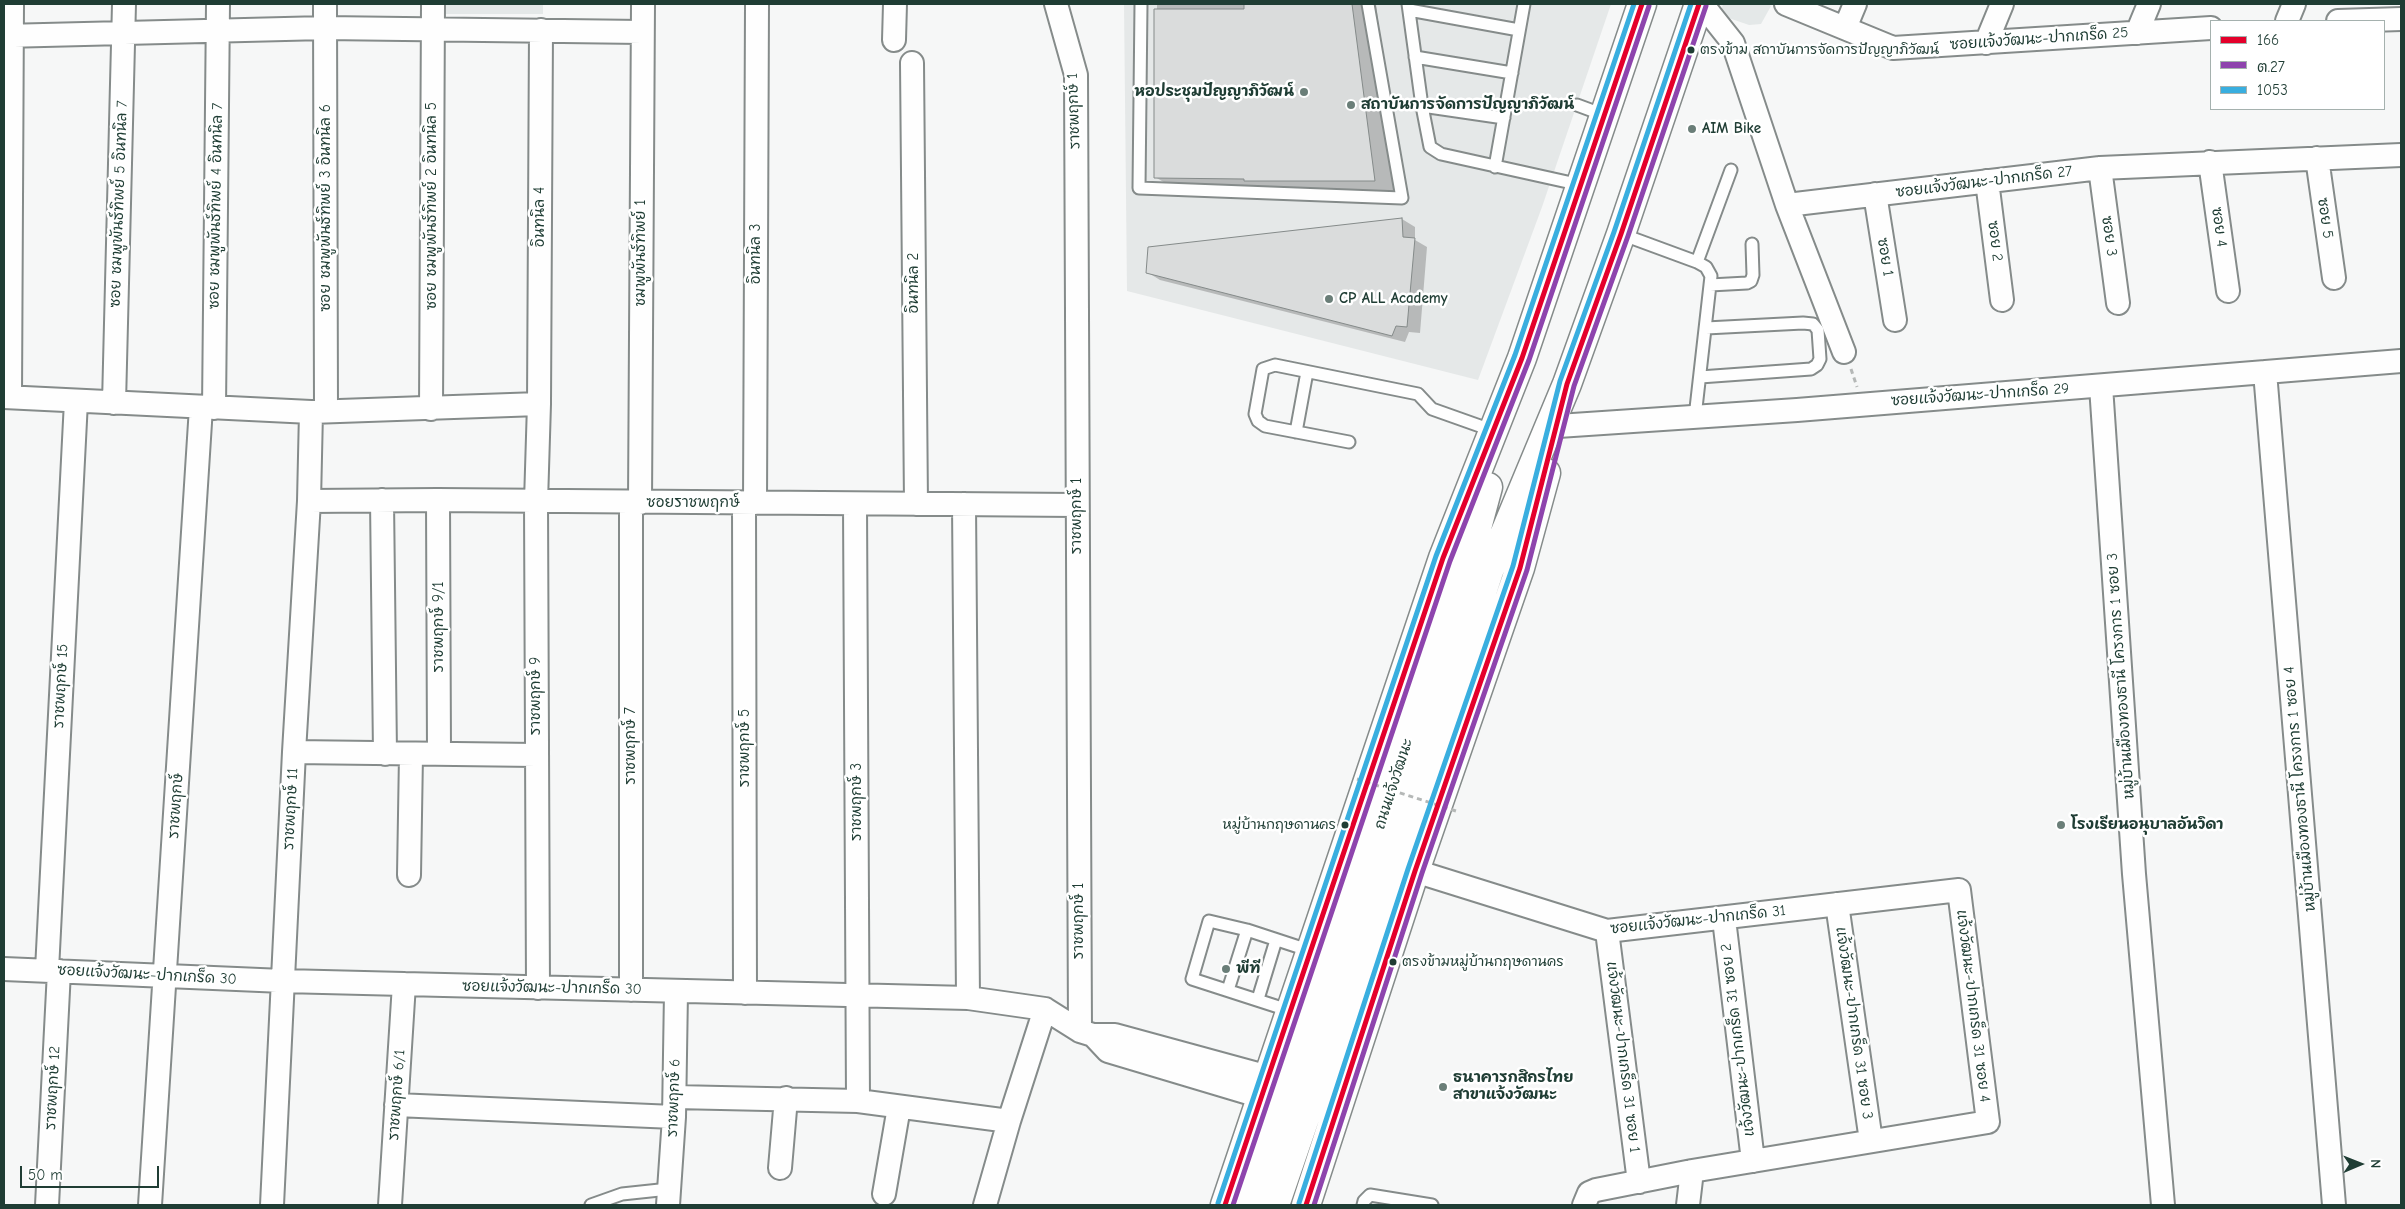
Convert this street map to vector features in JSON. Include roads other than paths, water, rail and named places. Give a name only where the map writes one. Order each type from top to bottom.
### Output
[{"type":"main road","name":"ถนนแจ้งวัฒนะ","points":[[1225,1205],[1443,558],[1522,358],[1642,4]]},
{"type":"main road","name":"ถนนแจ้งวัฒนะ","points":[[1251,1205],[1370,892],[1489,570],[1567,384],[1700,4]]},
{"type":"main road","name":"ถนนแจ้งวัฒนะ","points":[[1276,1205],[1469,558],[1522,358]]},
{"type":"main road","name":"ถนนแจ้งวัฒนะ","points":[[1306,1205],[1416,871],[1520,568],[1558,426],[1567,384]]},
{"type":"street","points":[[12,4],[8,36],[7,397],[319,412],[539,404]]},
{"type":"street","name":"ซอย ชมพูพันธ์ทิพย์ 5 อินทนิล 7","points":[[114,403],[124,4]]},
{"type":"street","name":"ซอย ชมพูพันธ์ทิพย์ 4 อินทนิล 7","points":[[207,408],[218,4]]},
{"type":"street","name":"ซอย ชมพูพันธ์ทิพย์ 3 อินทนิล 6","points":[[319,412],[326,4]]},
{"type":"street","name":"ซอย ชมพูพันธ์ทิพย์ 2 อินทนิล 5","points":[[431,409],[433,4]]},
{"type":"street","name":"ชมพูพันธ์ทิพย์ 1","points":[[636,503],[642,4]]},
{"type":"street","name":"อินทนิล 3","points":[[749,503],[757,4]]},
{"type":"street","points":[[894,40],[895,4]]},
{"type":"street","name":"ราชพฤกษ์ 1","points":[[1056,4],[1076,75],[1077,505],[1086,1033]]},
{"type":"street","points":[[1700,4],[1732,42],[1787,205],[1844,352]]},
{"type":"street","name":"ซอยแจ้งวัฒนะ-ปากเกร็ด 25","points":[[1786,4],[1893,48],[2210,28]]},
{"type":"street","points":[[1845,28],[1855,4]]},
{"type":"street","points":[[1986,43],[2002,4]]},
{"type":"street","points":[[2137,33],[2149,4]]},
{"type":"street","points":[[2287,20],[2294,4]]},
{"type":"street","points":[[2370,20],[2401,19]]},
{"type":"street","points":[[8,36],[326,28],[642,32]]},
{"type":"street","name":"อินทนิล 4","points":[[539,404],[540,30]]},
{"type":"street","name":"อินทนิล 2","points":[[912,63],[916,504]]},
{"type":"street","name":"ซอยแจ้งวัฒนะ-ปากเกร็ด 27","points":[[1787,205],[2100,168],[2401,155]]},
{"type":"street","name":"ซอย 5","points":[[2317,158],[2334,278]]},
{"type":"street","name":"ซอย 4","points":[[2210,162],[2228,291]]},
{"type":"street","name":"ซอย 3","points":[[2100,168],[2118,303]]},
{"type":"street","name":"ซอย 2","points":[[1987,181],[2002,300]]},
{"type":"street","name":"ซอย 1","points":[[1875,194],[1895,320]]},
{"type":"street","name":"ซอยแจ้งวัฒนะ-ปากเกร็ด 29","points":[[1558,426],[2101,386],[2401,361]]},
{"type":"street","name":"หมู่บ้านเมืองทองธานี โครงการ 1 ซอย 4","points":[[2266,372],[2334,1205]]},
{"type":"street","name":"หมู่บ้านเมืองทองธานี โครงการ 1 ซอย 3","points":[[2101,386],[2134,874],[2162,1205]]},
{"type":"street","name":"ราชพฤกษ์ 15","points":[[53,971],[76,401]]},
{"type":"street","name":"ราชพฤกษ์ 9","points":[[538,988],[536,502],[539,404]]},
{"type":"street","name":"ราชพฤกษ์","points":[[150,1205],[207,408]]},
{"type":"street","name":"ราชพฤกษ์ 11","points":[[272,1205],[294,752],[309,501],[319,412]]},
{"type":"street","points":[[382,500],[385,754]]},
{"type":"street","name":"ซอยราชพฤกษ์","points":[[309,501],[438,500],[1077,505]]},
{"type":"street","name":"ราชพฤกษ์ 9/1","points":[[438,500],[439,754]]},
{"type":"street","name":"ราชพฤกษ์ 7","points":[[632,990],[636,503]]},
{"type":"street","name":"ราชพฤกษ์ 5","points":[[745,993],[749,503]]},
{"type":"street","name":"ราชพฤกษ์ 3","points":[[854,504],[858,1101]]},
{"type":"street","points":[[964,504],[968,998]]},
{"type":"street","points":[[294,752],[411,755],[536,755]]},
{"type":"street","points":[[409,875],[411,755]]},
{"type":"street","name":"ซอยแจ้งวัฒนะ-ปากเกร็ด 31","points":[[1416,871],[1607,931],[1724,919],[1959,890]]},
{"type":"street","name":"แจ้งวัฒนะ-ปากเกร็ด 31 ซอย 4","points":[[1871,1141],[1988,1122],[1959,890]]},
{"type":"street","name":"แจ้งวัฒนะ-ปากเกร็ด 31 ซอย 3","points":[[1836,904],[1871,1141]]},
{"type":"street","name":"แจ้งวัฒนะ-ปากเกร็ด 31 ซอย 2","points":[[1724,919],[1753,1161]]},
{"type":"street","name":"แจ้งวัฒนะ-ปากเกร็ด 31 ซอย 1","points":[[1607,931],[1639,1182]]},
{"type":"street","name":"ซอยแจ้งวัฒนะ-ปากเกร็ด 30","points":[[4,968],[283,981],[968,998],[1045,1009],[1086,1033],[1108,1051],[1266,1087]]},
{"type":"street","name":"ราชพฤกษ์ 12","points":[[47,1205],[53,971]]},
{"type":"street","name":"ราชพฤกษ์ 6/1","points":[[390,1205],[404,984]]},
{"type":"street","name":"ราชพฤกษ์ 6","points":[[669,1197],[674,1107],[676,992]]},
{"type":"street","points":[[985,1205],[1045,1009]]},
{"type":"street","points":[[396,1105],[674,1107],[786,1098],[858,1101],[1009,1122]]},
{"type":"street","points":[[780,1168],[786,1098]]},
{"type":"street","points":[[884,1194],[899,1107]]},
{"type":"street","points":[[1584,1205],[1589,1192],[1692,1171],[1871,1141]]},
{"type":"street","points":[[1688,1205],[1692,1171]]},
{"type":"lane","points":[[1141,4],[1138,188],[1402,198],[1368,4]]},
{"type":"lane","points":[[1496,166],[1524,4]]},
{"type":"lane","points":[[1519,30],[1409,7],[1422,106],[1430,147],[1441,154],[1581,185]]},
{"type":"lane","points":[[1415,57],[1512,73]]},
{"type":"lane","points":[[1577,105],[1604,115]]},
{"type":"lane","points":[[1422,106],[1504,118]]},
{"type":"lane","points":[[1697,262],[1731,170]]},
{"type":"lane","points":[[1621,234],[1706,266],[1710,276],[1710,285],[1695,417]]},
{"type":"lane","points":[[1710,285],[1747,283],[1751,281],[1754,275],[1752,244]]},
{"type":"lane","points":[[1700,378],[1811,369],[1817,365],[1820,359],[1818,330],[1813,324],[1706,328]]},
{"type":"lane","points":[[1349,442],[1265,426],[1258,422],[1255,414],[1263,369],[1275,365],[1418,394],[1436,411],[1494,431]]},
{"type":"lane","points":[[1296,432],[1307,372]]},
{"type":"lane","points":[[1291,1011],[1192,979],[1209,921],[1247,930],[1311,951]]},
{"type":"lane","points":[[1228,990],[1247,930]]},
{"type":"lane","points":[[1258,999],[1276,940]]},
{"type":"lane","points":[[591,1205],[622,1194],[669,1197]]},
{"type":"lane","points":[[1362,1205],[1370,1194],[1432,1205]]},
{"type":"place","name":"ตรงข้าม สถาบันการจัดการปัญญาภิวัฒน์","points":[[1691,50]]},
{"type":"place","name":"หอประชุมปัญญาภิวัฒน์","points":[[1304,92]]},
{"type":"place","name":"สถาบันการจัดการปัญญาภิวัฒน์","points":[[1351,105]]},
{"type":"place","name":"AIM Bike","points":[[1692,129]]},
{"type":"place","name":"CP ALL Academy","points":[[1329,299]]},
{"type":"place","name":"หมู่บ้านกฤษดานคร","points":[[1345,825]]},
{"type":"place","name":"โรงเรียนอนุบาลอันวิดา","points":[[2061,825]]},
{"type":"place","name":"ตรงข้ามหมู่บ้านกฤษดานคร","points":[[1393,962]]},
{"type":"place","name":"พีที","points":[[1226,969]]},
{"type":"place","name":"ธนาคารกสิกรไทย สาขาแจ้งวัฒนะ","points":[[1443,1087]]}]
